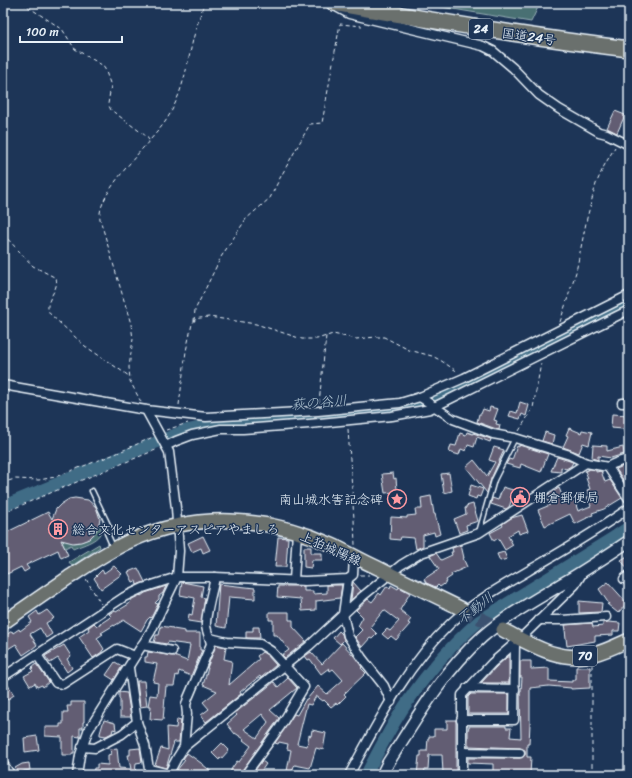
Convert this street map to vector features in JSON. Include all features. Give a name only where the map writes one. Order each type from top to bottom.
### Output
[{"type":"highway","name":"国道24号","points":[[334,3],[442,23],[629,49]]},
{"type":"main road","name":"上狛城陽線","points":[[3,623],[85,566],[129,541],[154,531],[177,525],[204,521],[235,520],[266,524],[296,532],[326,543],[462,610]]},
{"type":"main road","name":"70","points":[[503,630],[518,641],[546,651],[572,657],[591,655],[629,640]]},
{"type":"street","points":[[329,3],[349,14],[483,46],[493,51],[513,68],[539,94],[559,109],[599,132],[607,134],[629,145]]},
{"type":"street","points":[[3,385],[146,410],[206,417],[318,411],[400,403],[422,398],[629,295]]},
{"type":"street","points":[[165,445],[192,435],[214,430],[302,425],[418,412],[434,406],[629,310]]},
{"type":"street","points":[[422,398],[453,419],[493,434],[515,438],[570,455],[586,463],[608,467],[614,463],[629,458]]},
{"type":"street","points":[[77,775],[82,747],[88,731],[129,668],[161,612],[177,577],[179,551],[176,508],[169,452],[146,410]]},
{"type":"street","points":[[184,747],[284,666],[363,596],[401,565],[421,553],[479,533],[586,463]]},
{"type":"street","points":[[608,467],[629,499]]},
{"type":"street","points":[[349,775],[404,679],[432,643],[458,618],[488,595],[559,553],[629,508]]},
{"type":"street","points":[[294,580],[296,532]]},
{"type":"street","points":[[382,775],[388,763],[436,688],[482,637],[513,613],[583,571],[629,541]]},
{"type":"street","points":[[3,677],[124,597],[143,588],[177,577],[305,581],[348,579],[353,575],[354,556]]},
{"type":"street","points":[[462,775],[462,694],[492,663],[518,641],[575,584],[583,571]]},
{"type":"street","points":[[129,668],[137,722],[145,745],[149,769],[171,774],[184,747],[187,714],[186,705],[210,644],[210,638],[206,627],[206,617],[215,577]]},
{"type":"street","points":[[348,579],[344,614],[348,636],[362,658],[384,686],[391,702]]},
{"type":"street","points":[[539,620],[606,617]]},
{"type":"street","points":[[210,638],[227,642],[260,644],[271,651],[304,687],[280,727],[245,775]]},
{"type":"street","points":[[461,720],[514,720],[518,641]]},
{"type":"street","points":[[142,645],[172,651]]},
{"type":"street","points":[[37,655],[56,683],[63,684],[117,649],[135,656]]},
{"type":"street","points":[[467,688],[515,689]]},
{"type":"street","points":[[82,747],[95,748],[122,734],[137,722]]},
{"type":"street","points":[[462,752],[520,753]]},
{"type":"street","points":[[3,764],[11,775]]},
{"type":"lane","points":[[479,533],[494,480],[515,438]]},
{"type":"lane","points":[[92,491],[111,531],[107,533],[114,549]]},
{"type":"path","points":[[22,3],[31,7],[62,29],[75,49],[102,65],[111,86],[108,104],[111,110],[146,136],[149,140]]},
{"type":"path","points":[[146,410],[134,391],[130,381],[129,376],[133,339],[131,324],[99,212],[121,174],[165,122],[182,88],[192,43],[204,3]]},
{"type":"path","points":[[178,414],[186,351],[194,321],[195,310],[198,303],[221,257],[246,219],[270,198],[310,124],[322,123],[340,24],[368,26]]},
{"type":"path","points":[[554,333],[563,315],[576,272],[587,218],[596,184],[604,166],[616,148]]},
{"type":"path","points":[[3,234],[33,266],[56,278],[57,282],[47,309],[50,314],[85,346],[129,376]]},
{"type":"path","points":[[194,321],[198,318],[208,317],[241,321],[256,324],[302,339],[317,339],[337,334],[356,339],[376,337],[388,338],[409,350],[432,356],[440,360],[464,378]]},
{"type":"path","points":[[318,411],[326,336]]},
{"type":"path","points":[[515,438],[533,408],[541,364],[546,351]]},
{"type":"path","points":[[347,420],[354,519],[354,556]]},
{"type":"path","points":[[3,486],[8,481],[15,479],[39,480],[55,477],[115,454],[160,435],[168,429],[189,422]]},
{"type":"path","points":[[3,514],[165,445]]},
{"type":"path","points":[[83,576],[105,610]]},
{"type":"path","points":[[591,655],[592,775]]},
{"type":"green space","points":[[417,3],[540,3],[531,22]]},
{"type":"green space","points":[[99,523],[101,529],[100,533],[94,540],[73,549],[71,545],[65,548],[61,540],[81,542],[86,540],[94,534]]},
{"type":"green space","points":[[99,544],[100,547],[72,566],[69,562]]},
{"type":"building","points":[[615,111],[625,115],[617,133],[607,128]]},
{"type":"building","points":[[520,402],[529,405],[526,416],[522,414],[520,419],[509,416],[511,411],[517,413]]},
{"type":"building","points":[[490,407],[498,409],[494,420],[497,421],[496,424],[500,425],[499,430],[477,422],[479,414],[481,414],[483,409],[489,411]]},
{"type":"building","points":[[612,414],[629,415],[629,444],[623,429],[611,428]]},
{"type":"building","points":[[569,428],[581,433],[582,430],[592,432],[589,445],[583,443],[579,453],[563,447],[568,436],[566,435]]},
{"type":"building","points":[[467,432],[491,439],[490,442],[477,437],[474,447],[468,445],[466,451],[461,449],[459,455],[449,452],[451,445],[456,446],[460,433],[466,435]]},
{"type":"building","points":[[545,432],[554,435],[552,444],[542,441]]},
{"type":"building","points":[[519,445],[548,454],[541,472],[521,464],[520,468],[506,464],[509,459],[512,460],[517,446],[519,447]]},
{"type":"building","points":[[593,445],[607,446],[607,451],[623,447],[624,454],[611,458],[598,456],[598,460],[592,458]]},
{"type":"building","points":[[494,447],[504,450],[491,479],[487,493],[466,467],[474,460],[487,476],[495,462],[489,460]]},
{"type":"building","points":[[557,457],[573,462],[571,466],[566,469],[561,467],[561,472],[551,471]]},
{"type":"building","points":[[629,464],[629,486],[626,480],[624,481],[616,469]]},
{"type":"building","points":[[590,469],[596,470],[596,472],[601,471],[605,482],[610,480],[622,498],[604,509],[592,513],[593,515],[586,517],[587,518],[575,524],[570,514],[545,526],[538,510],[550,505],[547,495],[559,488],[565,502],[574,499],[578,511],[591,506],[587,497],[590,496],[587,490],[590,489],[585,471]]},
{"type":"building","points":[[393,473],[394,479],[396,478],[397,490],[395,490],[395,492],[385,493],[382,474]]},
{"type":"building","points":[[449,473],[452,491],[444,493],[441,474]]},
{"type":"building","points":[[471,485],[483,489],[480,497],[477,496],[476,499],[468,496]]},
{"type":"building","points":[[503,487],[526,494],[518,501],[512,499],[509,507],[506,509],[491,504],[492,498],[498,500]]},
{"type":"building","points":[[431,496],[434,514],[440,534],[435,536],[434,532],[423,535],[423,546],[416,549],[414,538],[401,537],[400,540],[390,539],[391,517],[407,518],[407,516],[416,515],[415,509],[422,509],[421,498]]},
{"type":"building","name":"総合文化センターアスピアやましろ","points":[[75,498],[88,500],[96,507],[100,519],[94,534],[89,539],[81,542],[73,543],[61,540],[68,555],[61,558],[58,550],[26,565],[29,569],[24,572],[21,567],[7,574],[3,566],[3,534],[48,512],[52,519],[56,509],[61,504],[69,499]]},
{"type":"building","points":[[473,504],[478,521],[466,525],[467,530],[459,533],[454,519],[466,514],[466,506]]},
{"type":"building","points":[[522,515],[528,531],[519,534],[518,530],[508,536],[513,545],[505,550],[498,538],[494,541],[490,533],[503,526],[502,524],[511,518]]},
{"type":"building","points":[[203,536],[210,550],[203,553],[201,548],[192,552],[188,543]]},
{"type":"building","points":[[278,537],[288,538],[286,567],[275,567]]},
{"type":"building","points":[[461,545],[463,558],[467,567],[451,574],[452,576],[446,580],[447,582],[440,587],[438,585],[436,587],[426,583],[424,579],[439,569],[430,556],[436,553],[441,560],[452,555],[452,548]]},
{"type":"building","points":[[304,547],[311,547],[311,553],[322,553],[322,560],[312,560],[311,568],[304,567]]},
{"type":"building","points":[[504,552],[507,559],[500,561],[497,554]]},
{"type":"building","points":[[629,555],[629,570],[628,570],[621,560]]},
{"type":"building","points":[[114,566],[122,574],[101,589],[94,578],[102,570],[104,573]]},
{"type":"building","points":[[138,568],[145,582],[137,585],[136,581],[133,582],[128,572]]},
{"type":"building","points":[[182,582],[203,586],[201,597],[205,598],[201,623],[188,621],[189,614],[192,615],[195,598],[180,595]]},
{"type":"building","points":[[353,582],[361,591],[351,600]]},
{"type":"building","points":[[608,582],[627,603],[618,613],[607,604],[609,604],[599,589]]},
{"type":"building","points":[[219,584],[255,588],[255,599],[229,597],[226,628],[216,626]]},
{"type":"building","points":[[327,585],[342,585],[340,598],[316,601],[316,610],[302,611],[301,599],[277,597],[278,586],[304,586],[304,591],[313,591],[313,594],[327,593]]},
{"type":"building","points":[[391,585],[398,589],[399,587],[410,593],[400,610],[411,619],[408,623],[410,624],[396,640],[391,636],[388,639],[382,634],[387,629],[390,631],[399,621],[384,610],[370,627],[377,634],[372,639],[370,638],[362,647],[355,637],[362,630],[358,626],[363,617],[356,610],[368,599],[372,602],[379,593],[381,595],[387,586],[390,588]]},
{"type":"building","points":[[166,586],[163,593],[159,596],[159,599],[155,603],[158,604],[151,618],[150,617],[147,620],[141,631],[124,620],[114,625],[101,633],[103,634],[97,638],[104,649],[93,658],[79,637],[89,630],[88,628],[94,623],[97,626],[111,616],[109,614],[115,610],[116,612],[129,604],[132,599]]},
{"type":"building","points":[[579,601],[602,603],[601,612],[579,613]]},
{"type":"building","points":[[47,610],[54,618],[46,623],[52,634],[46,638],[40,628],[30,634],[37,645],[23,655],[16,644],[3,652],[3,643],[8,639],[6,635],[19,629],[20,631],[32,622],[29,617],[37,611],[39,615]]},
{"type":"building","points":[[269,612],[289,612],[289,620],[293,620],[293,627],[306,641],[285,658],[282,655],[289,650],[277,635],[273,635],[273,620],[269,620]]},
{"type":"building","points":[[592,623],[593,627],[603,626],[603,623],[620,623],[619,631],[613,631],[613,635],[595,636],[595,641],[567,646],[565,625]]},
{"type":"building","points":[[161,626],[185,631],[185,633],[200,633],[200,650],[202,650],[191,676],[179,671],[178,676],[176,675],[174,686],[166,686],[163,720],[150,719],[151,706],[148,706],[150,695],[157,696],[158,683],[153,682],[157,664],[145,662],[145,657],[147,657],[148,652],[174,656],[187,661],[190,645],[154,642],[156,635],[159,635]]},
{"type":"building","points":[[253,627],[259,627],[260,638],[246,638],[246,631],[253,631]]},
{"type":"building","points":[[339,631],[344,640],[340,644],[333,638]]},
{"type":"building","points":[[342,643],[354,656],[362,667],[361,668],[366,673],[344,694],[346,696],[337,705],[336,703],[331,707],[324,700],[323,701],[316,696],[311,705],[307,704],[297,744],[307,746],[309,735],[311,736],[312,730],[326,733],[323,750],[316,748],[310,768],[295,765],[292,772],[287,771],[291,750],[287,749],[288,744],[279,742],[278,744],[275,743],[294,714],[297,715],[306,699],[318,686],[327,694],[343,680],[333,669],[330,671],[329,668],[321,674],[310,659],[308,660],[305,656],[311,652],[322,664]]},
{"type":"building","points":[[64,645],[71,656],[67,659],[72,668],[67,672],[58,658],[50,663],[45,656]]},
{"type":"building","points":[[216,645],[226,647],[224,659],[232,661],[229,685],[259,659],[257,656],[262,652],[267,655],[276,665],[261,678],[260,676],[240,692],[241,694],[206,722],[201,715],[209,709],[203,702],[217,691],[203,685],[207,668]]},
{"type":"building","points":[[509,655],[509,683],[481,683],[496,667]]},
{"type":"building","points":[[520,661],[531,661],[531,669],[549,668],[549,681],[572,682],[572,680],[576,680],[576,667],[590,667],[590,688],[571,689],[549,686],[530,688],[530,723],[527,757],[531,757],[530,775],[493,774],[493,764],[468,763],[468,758],[520,758],[525,755],[525,750],[520,748],[468,746],[468,730],[469,726],[506,726],[506,728],[511,728],[510,737],[521,738],[520,691],[522,677],[520,677]]},
{"type":"building","points":[[115,662],[122,666],[114,680],[106,675]]},
{"type":"building","points":[[36,664],[49,682],[43,687],[42,685],[37,687],[35,683],[30,686],[24,676],[33,671],[31,669]]},
{"type":"building","points":[[288,678],[297,688],[270,710],[279,718],[240,775],[229,775],[237,761],[239,762],[251,746],[243,740],[244,739],[235,734],[227,724],[237,715],[235,713],[274,682],[278,687]],"holes":[[[262,714],[268,722],[257,738],[244,729]]]},
{"type":"building","points":[[137,681],[144,681],[147,706],[140,707]]},
{"type":"building","points":[[3,682],[6,682],[14,695],[7,700],[3,694]]},
{"type":"building","points":[[119,692],[127,693],[131,717],[120,717]]},
{"type":"building","points":[[471,694],[509,694],[509,714],[468,714],[468,697]]},
{"type":"building","points":[[71,702],[84,702],[83,728],[80,728],[80,737],[74,736],[74,753],[72,753],[72,755],[62,755],[62,737],[45,736],[45,727],[60,727],[60,724],[63,724],[63,712],[68,712],[67,706],[71,706]]},
{"type":"building","points":[[177,719],[181,720],[179,742],[174,742],[166,768],[155,765],[161,748],[168,750],[167,727],[176,728]]},
{"type":"building","points":[[104,720],[115,723],[116,730],[113,729],[112,733],[106,736],[100,735]]},
{"type":"building","points":[[447,720],[456,720],[456,773],[443,773],[442,755],[429,755],[428,769],[425,769],[424,775],[417,775],[419,756],[421,756],[421,751],[427,751],[429,736],[434,736],[434,729],[447,729]]},
{"type":"building","points":[[37,736],[39,750],[25,752],[24,738]]},
{"type":"building","points":[[222,743],[229,750],[219,760],[212,753]]},
{"type":"building","points":[[117,748],[119,768],[131,769],[128,755],[130,755],[130,749],[140,748],[142,762],[136,763],[135,775],[93,775],[94,768],[97,768],[97,764],[108,765],[108,755],[111,754],[110,749]]},
{"type":"building","points":[[187,753],[215,775],[180,775],[177,773],[179,771],[177,770],[185,760],[183,759]]},
{"type":"building","points":[[262,761],[266,764],[260,773],[255,770]]},
{"type":"building","points":[[29,763],[30,770],[19,774],[15,768],[22,764]]},
{"type":"waterway","name":"萩の谷川","points":[[3,506],[184,431],[195,428],[225,424],[303,419],[388,411],[410,408],[424,404],[629,303]]},
{"type":"waterway","name":"不動川","points":[[366,775],[391,728],[408,701],[459,639],[479,621],[629,527]]},
{"type":"tunnel","points":[[462,609],[503,630]]},
{"type":"place","name":"棚倉郵便局","points":[[520,497]]},
{"type":"place","name":"南山城水害記念碑","points":[[397,499]]},
{"type":"place","name":"総合文化センターアスピアやましろ","points":[[58,529]]}]
